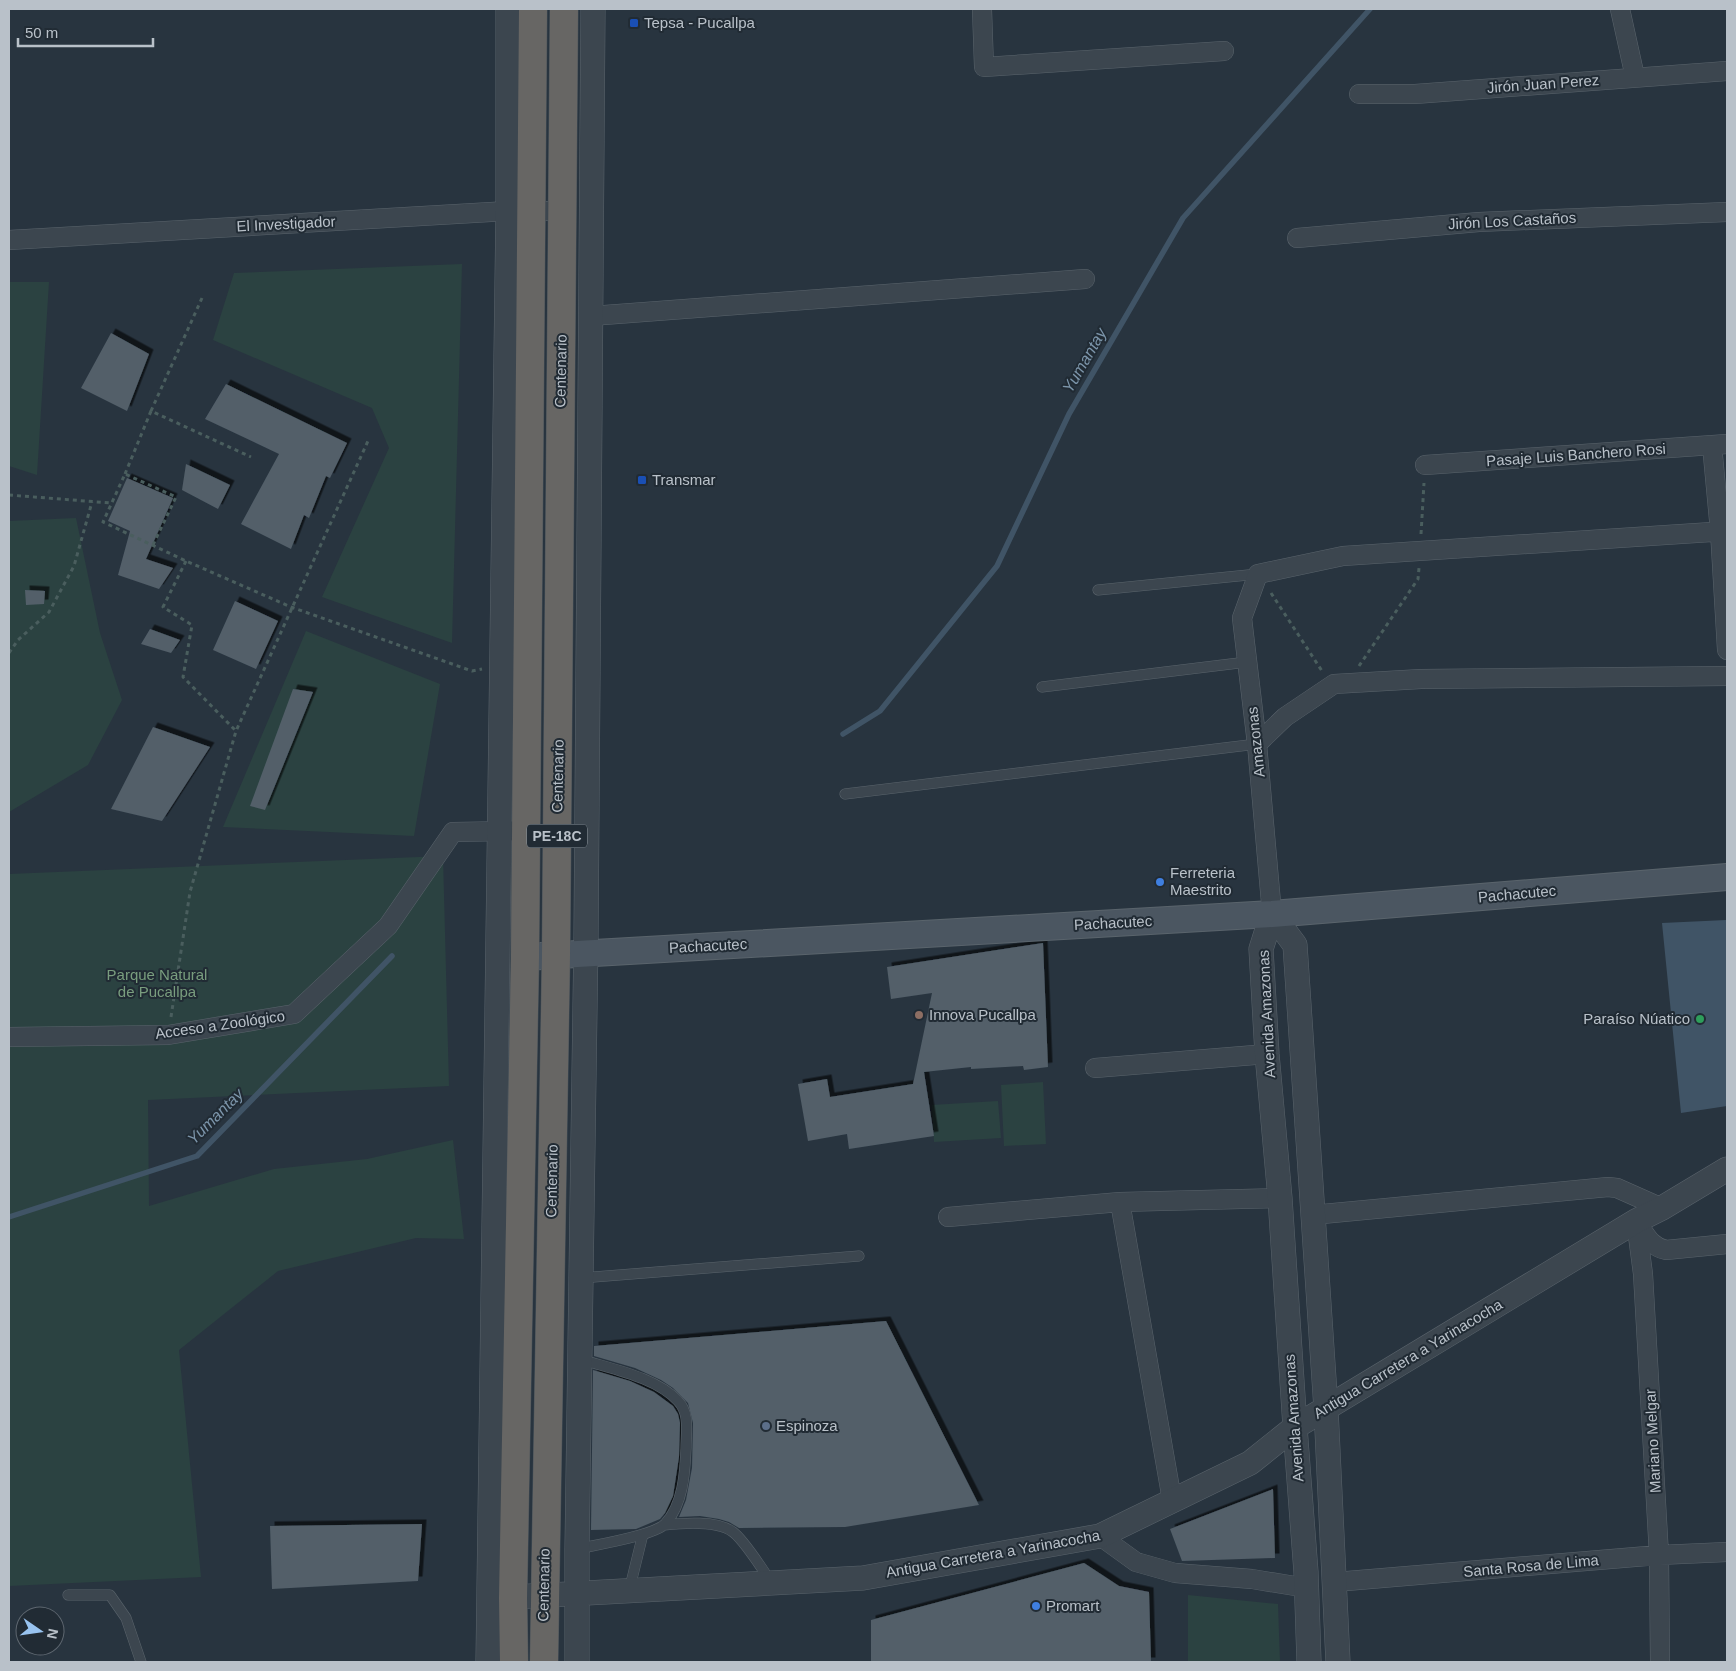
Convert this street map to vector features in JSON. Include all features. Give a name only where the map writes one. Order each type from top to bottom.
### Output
[{"type":"highway","name":"Centenario","points":[[514,1662],[501,1598],[525,950],[526,831],[519,211],[533,9]]},
{"type":"highway","name":"Centenario","points":[[544,1662],[556,948],[564,9]]},
{"type":"main road","name":"Pachacutec","points":[[1272,907],[1727,862]]},
{"type":"main road","name":"Pachacutec","points":[[525,950],[1272,907],[1727,877]]},
{"type":"street","points":[[488,1662],[501,1598],[499,830],[502,665],[519,211],[508,9]]},
{"type":"street","points":[[576,1662],[586,946],[593,9]]},
{"type":"street","points":[[982,9],[984,66],[1224,51]]},
{"type":"street","points":[[1620,9],[1635,77]]},
{"type":"street","name":"Jirón Juan Perez","points":[[1360,94],[1415,94],[1727,71]]},
{"type":"street","name":"El Investigador","points":[[9,240],[519,211],[563,211]]},
{"type":"street","name":"Jirón Los Castaños","points":[[1297,238],[1479,222],[1727,212]]},
{"type":"street","points":[[591,316],[1085,279]]},
{"type":"street","points":[[1720,445],[1727,650]]},
{"type":"street","name":"Pasaje Luis Banchero Rosi","points":[[1425,465],[1720,445]]},
{"type":"street","points":[[1258,574],[1343,556],[1724,531]]},
{"type":"street","name":"Amazonas","points":[[1258,574],[1242,618],[1257,744],[1272,907]]},
{"type":"street","points":[[1257,744],[1329,678],[1727,676]]},
{"type":"street","name":"Acceso a Zoológico","points":[[9,1037],[168,1035],[294,1014],[388,926],[453,832],[526,831]]},
{"type":"street","name":"Avenida Amazonas","points":[[1272,907],[1261,949],[1267,1054],[1280,1198],[1307,1588],[1309,1662]]},
{"type":"street","name":"Avenida Amazonas","points":[[1272,907],[1295,945],[1326,1409],[1338,1662]]},
{"type":"street","name":"Pachacutec","points":[[498,958],[525,950]]},
{"type":"street","points":[[1094,1068],[1267,1054]]},
{"type":"street","name":"Antigua Carretera a Yarinacocha","points":[[501,1598],[863,1578],[1100,1536],[1250,1463],[1295,1427],[1636,1221],[1662,1208],[1727,1169]]},
{"type":"street","points":[[1312,1215],[1608,1187],[1617,1188],[1662,1208]]},
{"type":"street","points":[[948,1217],[1120,1202],[1280,1198]]},
{"type":"street","points":[[1120,1202],[1172,1500]]},
{"type":"street","points":[[1636,1221],[1653,1245],[1659,1249],[1666,1250],[1727,1244]]},
{"type":"street","name":"Mariano Melgar","points":[[1636,1221],[1643,1274],[1659,1554],[1660,1662]]},
{"type":"street","points":[[1100,1536],[1136,1562],[1175,1572],[1252,1579],[1307,1588]]},
{"type":"street","name":"Santa Rosa de Lima","points":[[1335,1582],[1659,1554],[1727,1552]]},
{"type":"lane","points":[[1098,590],[1258,574]]},
{"type":"lane","points":[[1042,687],[1247,662]]},
{"type":"lane","points":[[845,794],[1257,744]]},
{"type":"lane","points":[[581,1278],[859,1256]]},
{"type":"lane","points":[[580,1359],[632,1375],[662,1388],[678,1401],[686,1413],[685,1468],[677,1506],[664,1525]]},
{"type":"lane","points":[[577,1549],[642,1534],[664,1525],[684,1523],[714,1525],[735,1533],[772,1583]]},
{"type":"lane","points":[[629,1591],[642,1534]]},
{"type":"lane","points":[[68,1596],[110,1596],[126,1618],[141,1662]]},
{"type":"path","points":[[202,298],[103,522],[291,607],[472,671],[502,665]]},
{"type":"path","points":[[151,411],[252,457]]},
{"type":"path","points":[[168,1035],[190,892],[236,731],[368,441]]},
{"type":"path","points":[[1258,574],[1329,678],[1358,666],[1418,580],[1425,465]]},
{"type":"path","points":[[124,474],[176,497],[153,545]]},
{"type":"path","points":[[9,495],[111,503]]},
{"type":"path","points":[[9,653],[18,640],[49,612],[54,604],[74,566],[92,502]]},
{"type":"path","points":[[186,561],[163,607],[192,625],[183,677],[236,731]]},
{"type":"green space","points":[[462,264],[452,643],[322,597],[389,448],[372,408],[213,340],[234,273]]},
{"type":"green space","points":[[9,282],[49,282],[37,475],[9,466]]},
{"type":"green space","points":[[76,518],[100,633],[122,700],[88,765],[9,812],[9,521]]},
{"type":"green space","points":[[306,631],[440,684],[414,836],[223,827]]},
{"type":"green space","name":"Parque Natural de Pucallpa","points":[[443,856],[449,1086],[148,1100],[149,1206],[274,1169],[367,1159],[453,1140],[464,1239],[416,1238],[278,1271],[179,1350],[201,1577],[9,1586],[9,874]]},
{"type":"green space","points":[[1043,1082],[1046,1144],[1004,1146],[1001,1085]]},
{"type":"green space","points":[[998,1101],[1001,1138],[934,1142],[932,1105]]},
{"type":"green space","points":[[1188,1595],[1278,1604],[1280,1662],[1188,1662]]},
{"type":"water","name":"Paraíso Núatico","points":[[1726,920],[1727,1106],[1681,1113],[1662,923]]},
{"type":"building","points":[[111,333],[149,354],[127,411],[81,388]]},
{"type":"building","points":[[226,384],[347,443],[330,478],[326,476],[309,518],[304,515],[291,549],[241,524],[279,454],[205,419]]},
{"type":"building","points":[[186,464],[230,485],[218,509],[182,490]]},
{"type":"building","points":[[127,478],[173,498],[146,559],[173,568],[159,589],[118,575],[130,531],[108,521]]},
{"type":"building","points":[[25,590],[45,591],[44,604],[26,605]]},
{"type":"building","points":[[235,601],[278,621],[256,669],[213,650]]},
{"type":"building","points":[[150,629],[180,640],[171,653],[141,644]]},
{"type":"building","points":[[293,689],[313,692],[265,810],[250,806]]},
{"type":"building","points":[[153,727],[210,747],[162,821],[111,809]]},
{"type":"building","points":[[1043,943],[1048,1067],[1024,1070],[1023,1066],[971,1069],[971,1067],[924,1072],[934,1136],[849,1149],[847,1134],[808,1141],[798,1084],[827,1079],[830,1097],[913,1084],[932,993],[891,999],[887,967]]},
{"type":"building","name":"Espinoza","points":[[886,1321],[979,1505],[845,1527],[739,1528],[719,1519],[700,1516],[679,1517],[686,1500],[692,1468],[693,1423],[688,1403],[673,1388],[661,1380],[635,1368],[594,1356],[594,1346]]},
{"type":"building","points":[[593,1370],[630,1381],[654,1392],[673,1406],[678,1414],[680,1423],[679,1457],[673,1496],[660,1519],[636,1529],[591,1530]]},
{"type":"building","points":[[1273,1489],[1275,1558],[1182,1561],[1170,1529]]},
{"type":"building","points":[[422,1524],[418,1581],[272,1589],[270,1526]]},
{"type":"building","name":"Promart","points":[[1084,1563],[1119,1586],[1149,1592],[1151,1662],[871,1662],[871,1620]]},
{"type":"waterway","name":"Yumantay","points":[[843,734],[880,711],[997,566],[1069,414],[1183,218],[1370,9]]},
{"type":"waterway","name":"Yumantay","points":[[9,1217],[197,1156],[392,956]]},
{"type":"place","name":"Tepsa - Pucallpa","points":[[634,23]]},
{"type":"place","name":"Transmar","points":[[642,480]]},
{"type":"place","name":"Ferreteria Maestrito","points":[[1160,882]]},
{"type":"place","name":"Innova Pucallpa","points":[[919,1015]]},
{"type":"place","name":"Paraíso Núatico","points":[[1700,1019]]},
{"type":"place","name":"Espinoza","points":[[766,1426]]},
{"type":"place","name":"Promart","points":[[1036,1606]]}]
